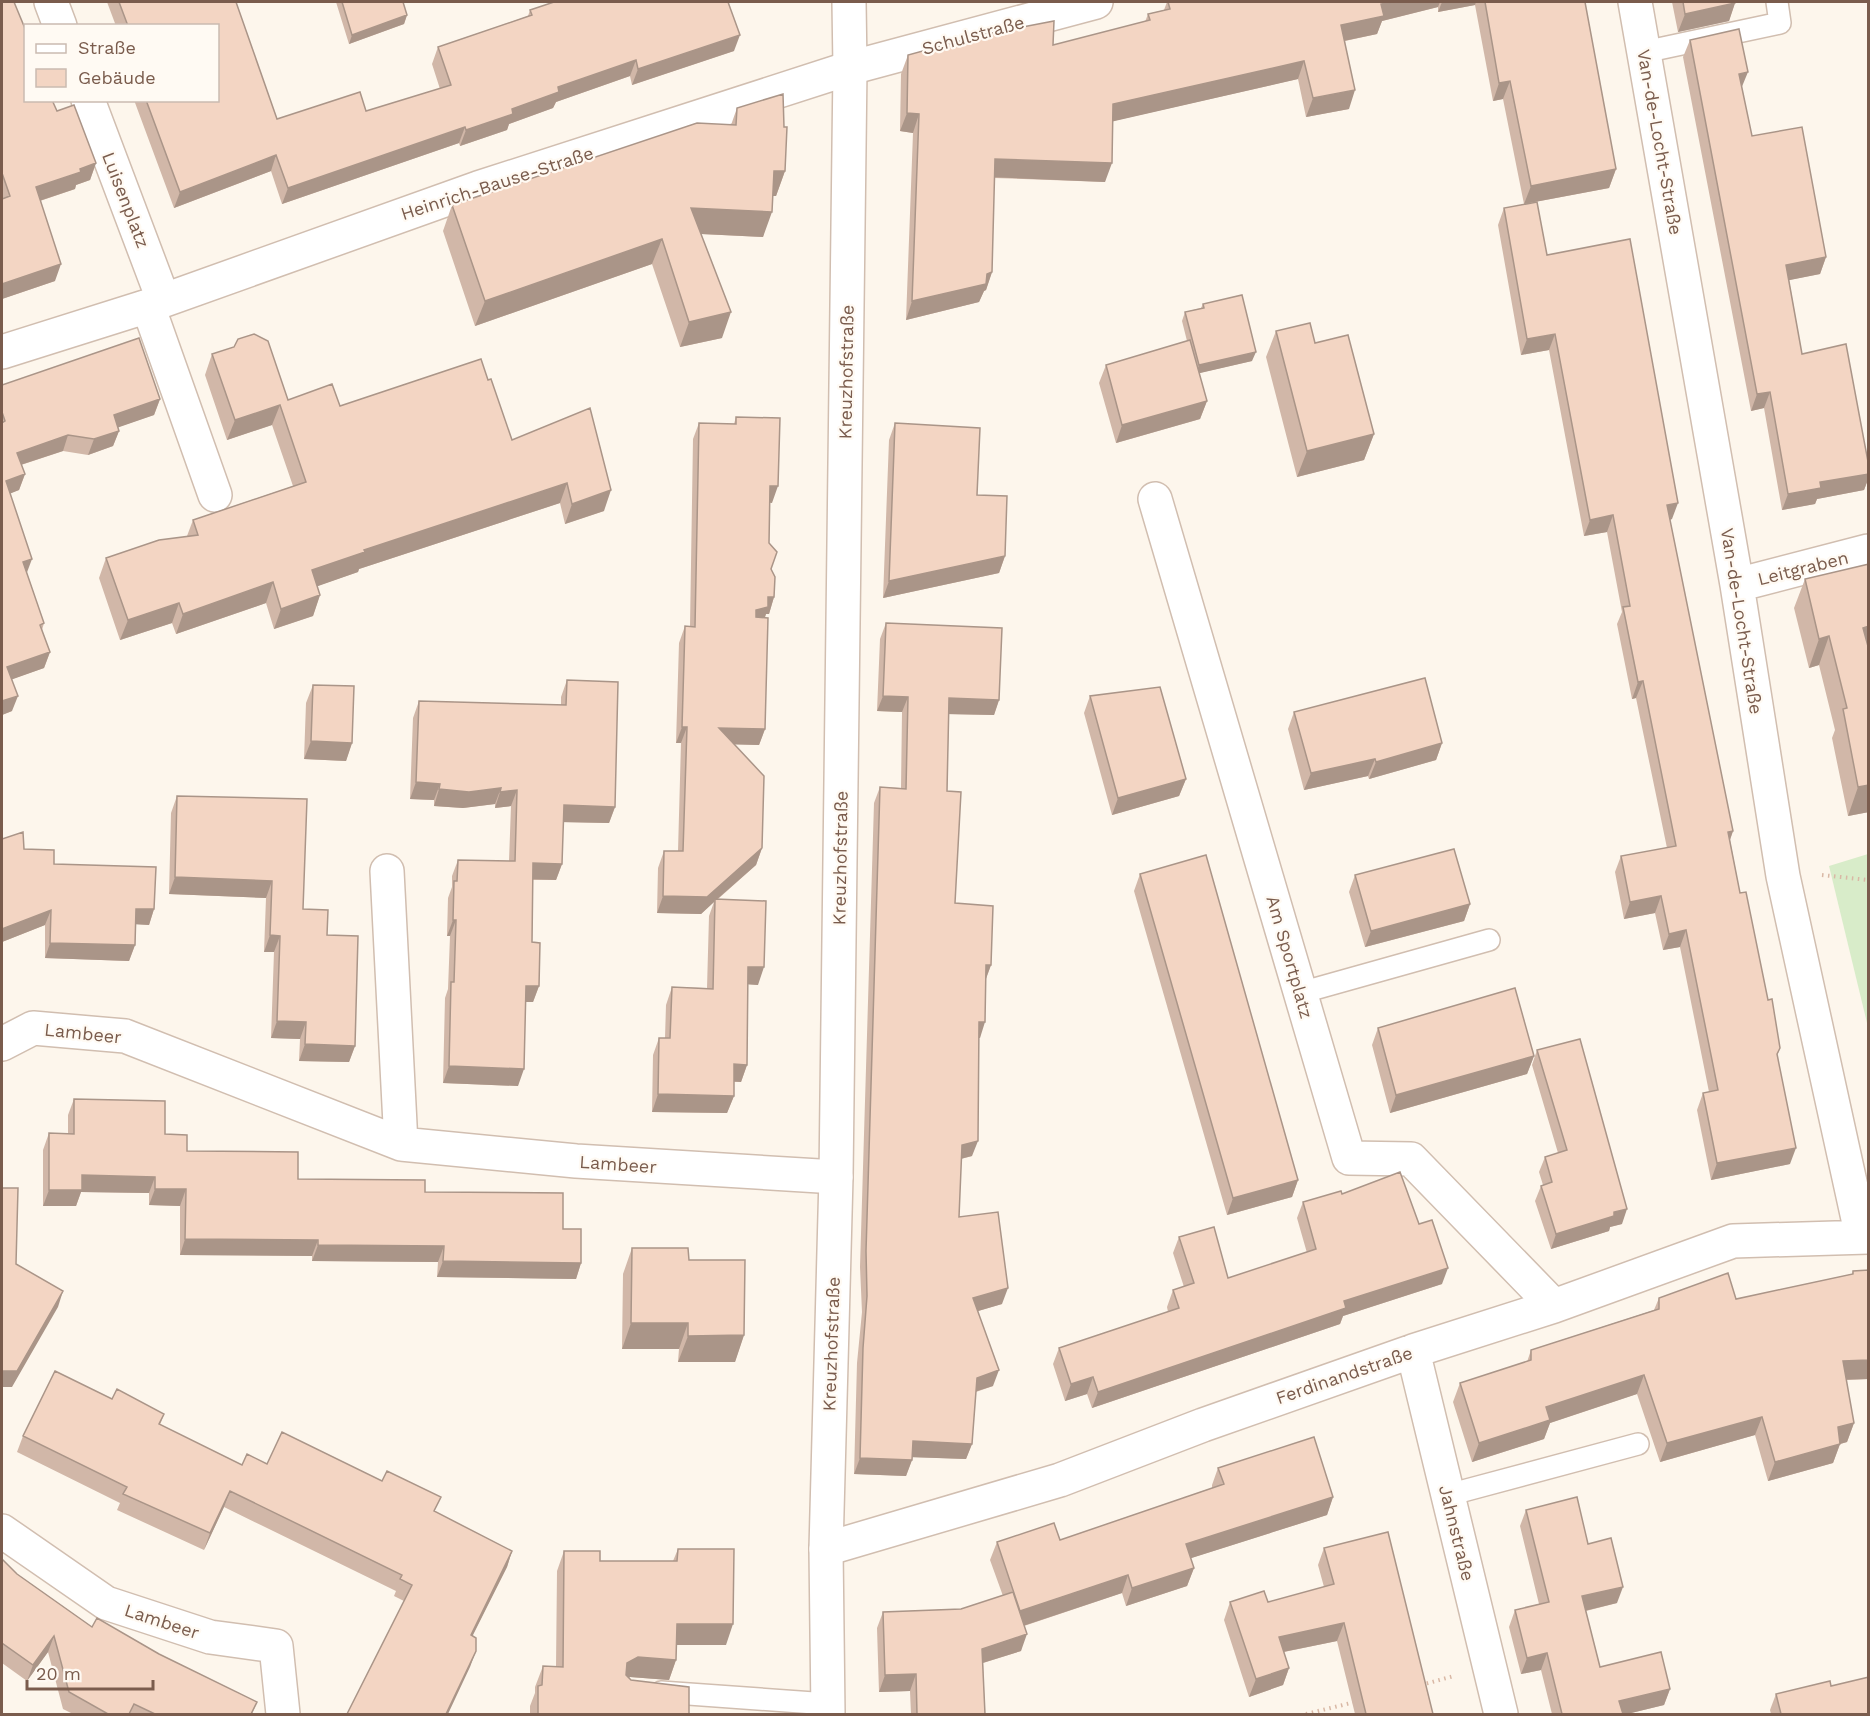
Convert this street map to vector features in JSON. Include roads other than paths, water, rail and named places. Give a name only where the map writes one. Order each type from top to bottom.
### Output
[{"type":"street","points":[[51,2],[59,24]]},
{"type":"street","name":"Kreuzhofstraße","points":[[828,1709],[826,1549],[836,1177],[849,2]]},
{"type":"street","name":"Schulstraße","points":[[850,68],[1096,2]]},
{"type":"street","name":"Van-de-Locht-Straße","points":[[1635,2],[1737,585],[1783,876],[1865,1237]]},
{"type":"street","name":"Heinrich-Bause-Straße","points":[[2,352],[155,302],[478,188],[850,68]]},
{"type":"street","name":"Luisenplatz","points":[[89,102],[155,302]]},
{"type":"street","points":[[155,302],[215,495]]},
{"type":"street","name":"Am Sportplatz","points":[[1155,499],[1349,1158],[1411,1159],[1554,1306]]},
{"type":"street","name":"Leitgraben","points":[[1737,585],[1869,551]]},
{"type":"street","points":[[387,871],[401,1144]]},
{"type":"street","name":"Lambeer","points":[[2,1044],[33,1028],[125,1036],[401,1144],[576,1161],[836,1177]]},
{"type":"street","name":"Ferdinandstraße","points":[[826,1549],[1060,1480],[1203,1425],[1413,1351],[1554,1306],[1733,1241],[1865,1237]]},
{"type":"street","name":"Jahnstraße","points":[[1413,1351],[1501,1714]]},
{"type":"street","name":"Lambeer","points":[[2,1531],[105,1603],[210,1637],[276,1646],[283,1714]]},
{"type":"lane","points":[[1644,52],[1780,23],[1777,2]]},
{"type":"lane","points":[[1300,993],[1489,940]]},
{"type":"lane","points":[[1448,1495],[1638,1444]]},
{"type":"lane","points":[[642,1690],[828,1709]]}]
